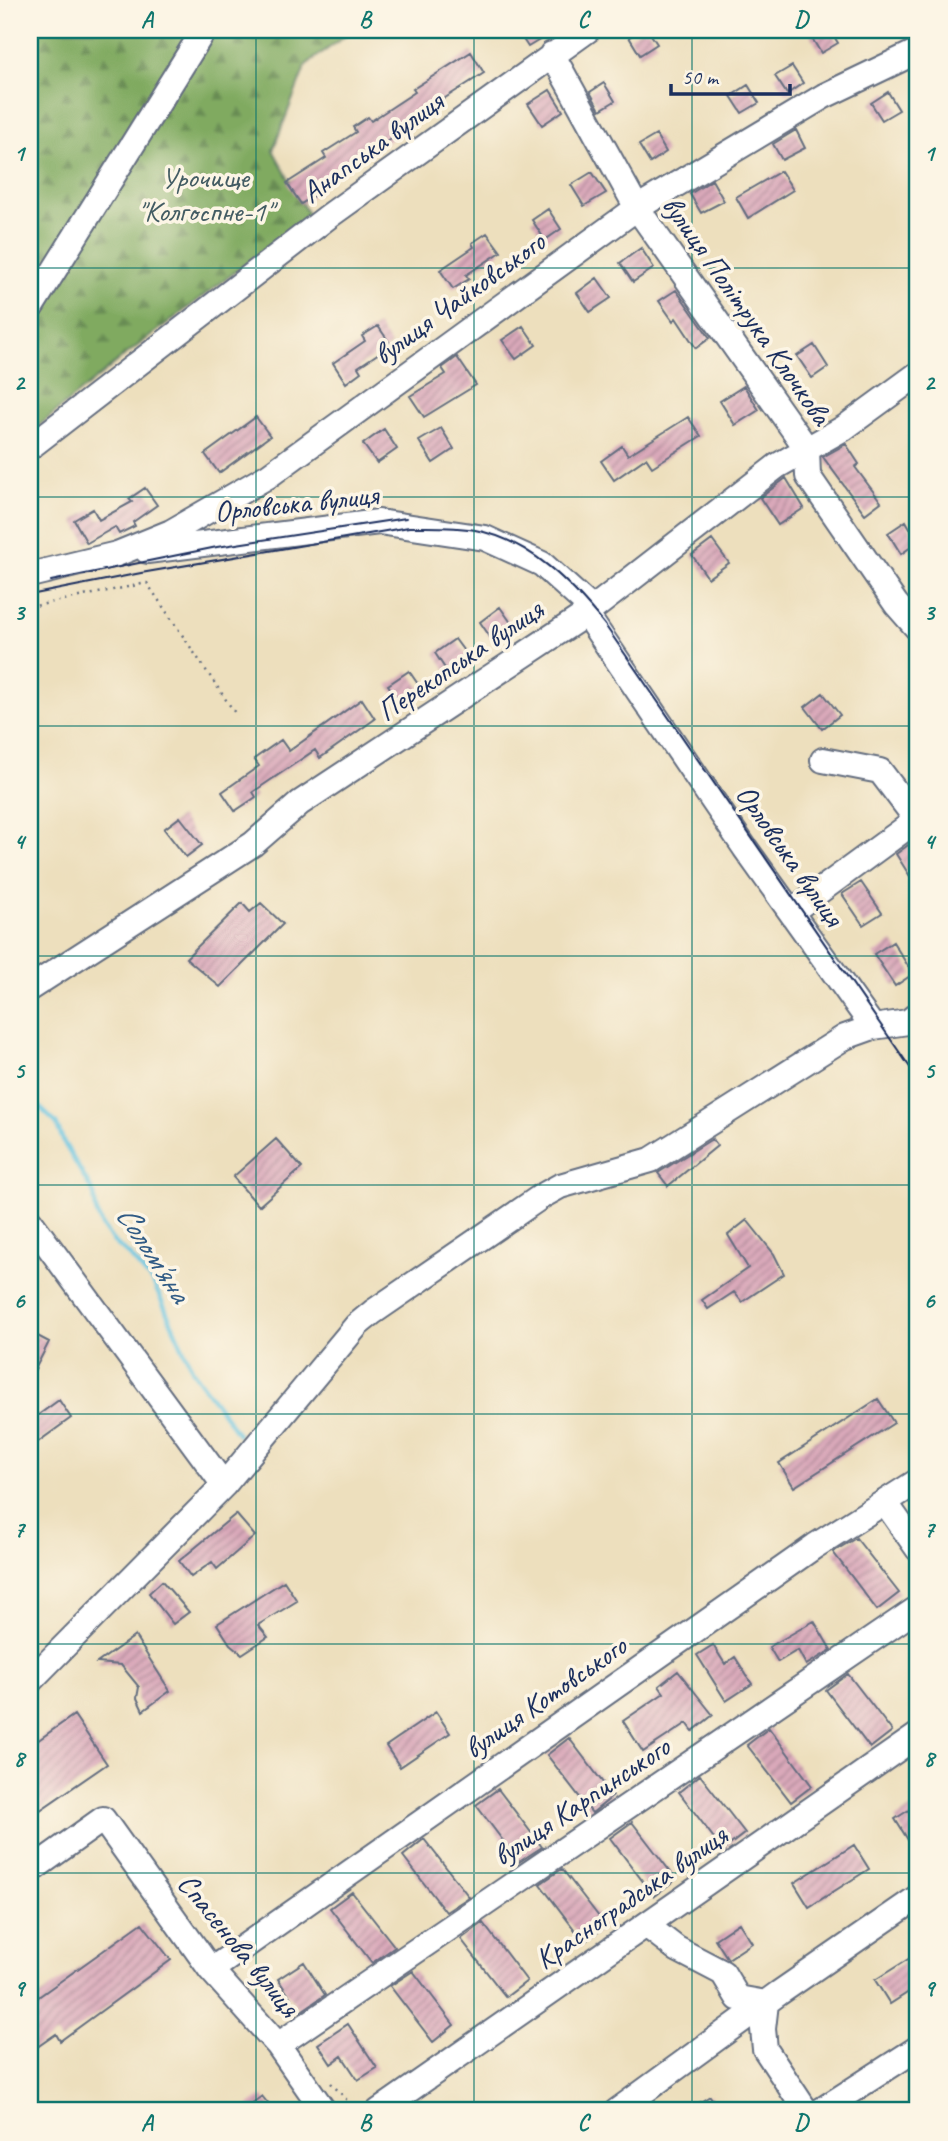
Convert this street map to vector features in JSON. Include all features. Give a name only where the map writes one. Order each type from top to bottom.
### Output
[{"type":"street","points":[[30,309],[204,30]]},
{"type":"street","name":"Анапська вулиця","points":[[30,447],[329,216],[588,30]]},
{"type":"street","name":"вулиця Чайковського","points":[[30,575],[108,556],[171,532],[268,476],[637,208],[824,96],[918,51]]},
{"type":"street","name":"вулиця Політрука Клочкова","points":[[552,54],[637,208],[807,449],[808,476],[896,604],[918,629]]},
{"type":"street","name":"Перекопська вулиця","points":[[30,988],[253,844],[300,803],[589,612],[777,466],[844,428],[918,374]]},
{"type":"street","name":"Орловська вулиця","points":[[108,556],[379,522],[485,538],[542,565],[589,612],[790,912],[873,1027]]},
{"type":"street","points":[[790,912],[918,819],[880,771],[823,760]]},
{"type":"street","points":[[30,1681],[224,1485],[356,1325],[373,1311],[560,1186],[651,1160],[845,1037],[873,1027],[915,1024]]},
{"type":"street","points":[[30,1221],[224,1485]]},
{"type":"street","name":"вулиця Котовського","points":[[211,1970],[815,1546],[918,1481]]},
{"type":"street","points":[[885,1502],[918,1549]]},
{"type":"street","name":"вулиця Карпинського","points":[[278,2045],[918,1608]]},
{"type":"street","name":"Красноградська вулиця","points":[[379,2111],[918,1735]]},
{"type":"street","name":"Спасенова вулиця","points":[[30,1871],[103,1819],[211,1970],[278,2045],[324,2111]]},
{"type":"street","points":[[617,2111],[918,1897]]},
{"type":"street","points":[[646,1925],[677,1949],[723,1973],[738,1998],[766,2003]]},
{"type":"street","points":[[766,2003],[763,2029],[765,2049],[818,2111],[918,2048]]},
{"type":"path","points":[[30,607],[147,583],[237,716]]},
{"type":"green space","name":"Урочище \"Колгоспне-1\"","points":[[30,30],[198,30],[30,301]]},
{"type":"green space","name":"Урочище \"Колгоспне-1\"","points":[[213,30],[353,30],[306,65],[273,150],[309,216],[123,357],[30,433],[30,320]]},
{"type":"building","points":[[517,30],[556,30],[528,47]]},
{"type":"building","points":[[641,30],[648,30],[657,44],[640,55],[629,37]]},
{"type":"building","points":[[819,30],[830,30],[838,43],[821,53],[810,35]]},
{"type":"building","points":[[471,52],[484,73],[420,114],[422,118],[371,153],[319,185],[322,190],[301,204],[287,183],[326,158],[323,153],[356,132],[353,127],[368,117],[371,121],[415,92],[413,89]]},
{"type":"building","points":[[792,66],[803,83],[787,94],[775,76]]},
{"type":"building","points":[[604,83],[615,101],[600,110],[590,92]]},
{"type":"building","points":[[748,85],[759,103],[742,113],[731,96]]},
{"type":"building","points":[[550,90],[563,111],[542,125],[528,104]]},
{"type":"building","points":[[888,92],[899,110],[882,120],[871,103]]},
{"type":"building","points":[[796,130],[805,148],[782,160],[773,144]]},
{"type":"building","points":[[656,135],[666,152],[650,163],[639,145]]},
{"type":"building","points":[[781,171],[793,190],[748,218],[736,197]]},
{"type":"building","points":[[592,172],[606,193],[584,206],[571,185]]},
{"type":"building","points":[[712,180],[724,201],[701,213],[690,194]]},
{"type":"building","points":[[548,209],[561,229],[545,240],[532,220]]},
{"type":"building","points":[[487,233],[501,252],[466,275],[469,279],[453,289],[440,270],[474,247],[472,243]]},
{"type":"building","points":[[641,248],[654,268],[633,282],[620,263]]},
{"type":"building","points":[[597,278],[611,298],[590,312],[577,293]]},
{"type":"building","points":[[676,290],[710,338],[696,348],[676,318],[673,321],[659,301]]},
{"type":"building","points":[[378,326],[391,345],[358,367],[361,372],[346,383],[333,363],[365,341],[362,336]]},
{"type":"building","points":[[523,326],[536,345],[516,359],[502,340]]},
{"type":"building","points":[[814,345],[828,367],[812,378],[797,356]]},
{"type":"building","points":[[457,357],[476,385],[424,417],[410,396],[446,374],[442,368]]},
{"type":"building","points":[[744,386],[759,410],[735,425],[720,401]]},
{"type":"building","points":[[256,417],[270,436],[219,473],[205,454]]},
{"type":"building","points":[[688,417],[701,436],[652,467],[646,458],[614,480],[601,461],[622,446],[628,455]]},
{"type":"building","points":[[441,428],[454,449],[433,463],[419,441]]},
{"type":"building","points":[[384,429],[397,449],[377,463],[363,444]]},
{"type":"building","points":[[846,444],[859,464],[855,467],[881,502],[865,514],[823,457]]},
{"type":"building","points":[[786,478],[804,508],[778,525],[760,498]]},
{"type":"building","points":[[145,488],[157,505],[133,522],[135,526],[119,534],[115,527],[87,543],[74,520],[93,509],[99,520],[132,502],[129,499]]},
{"type":"building","points":[[906,521],[918,542],[901,554],[888,533]]},
{"type":"building","points":[[712,540],[729,563],[708,578],[692,555]]},
{"type":"building","points":[[500,607],[514,627],[493,641],[480,622]]},
{"type":"building","points":[[455,639],[469,658],[448,673],[435,653]]},
{"type":"building","points":[[409,671],[422,690],[402,705],[388,685]]},
{"type":"building","points":[[823,693],[840,715],[822,729],[805,707]]},
{"type":"building","points":[[362,699],[375,719],[320,758],[315,750],[253,792],[256,797],[235,811],[222,792],[259,766],[254,759],[281,740],[289,751]]},
{"type":"building","points":[[180,817],[202,845],[186,857],[164,829]]},
{"type":"building","points":[[914,841],[918,847],[918,889],[896,854]]},
{"type":"building","points":[[861,882],[882,913],[863,925],[842,894]]},
{"type":"building","points":[[242,903],[250,912],[261,903],[283,924],[220,987],[186,958]]},
{"type":"building","points":[[893,942],[913,974],[895,986],[874,954]]},
{"type":"building","points":[[276,1139],[302,1168],[259,1206],[233,1177]]},
{"type":"building","points":[[712,1139],[717,1146],[668,1186],[658,1173]]},
{"type":"building","points":[[747,1220],[774,1254],[784,1274],[742,1302],[734,1292],[708,1309],[702,1300],[748,1268],[728,1235]]},
{"type":"building","points":[[30,1332],[49,1342],[30,1379]]},
{"type":"building","points":[[878,1399],[894,1423],[794,1487],[779,1463]]},
{"type":"building","points":[[59,1400],[71,1418],[35,1444],[30,1437],[30,1421]]},
{"type":"building","points":[[236,1514],[255,1536],[217,1569],[212,1562],[191,1577],[179,1561]]},
{"type":"building","points":[[856,1538],[899,1593],[877,1610],[833,1552]]},
{"type":"building","points":[[162,1581],[189,1612],[173,1624],[149,1593]]},
{"type":"building","points":[[284,1581],[297,1601],[258,1625],[268,1637],[242,1654],[230,1644],[217,1624]]},
{"type":"building","points":[[814,1621],[831,1650],[806,1665],[798,1650],[778,1662],[769,1647]]},
{"type":"building","points":[[135,1636],[170,1691],[143,1711],[137,1698],[139,1687],[121,1665],[97,1663]]},
{"type":"building","points":[[713,1645],[725,1664],[735,1657],[752,1684],[726,1701],[697,1655]]},
{"type":"building","points":[[678,1671],[713,1715],[693,1731],[687,1723],[643,1752],[623,1721],[664,1693],[659,1686]]},
{"type":"building","points":[[848,1674],[892,1731],[870,1748],[826,1690]]},
{"type":"building","points":[[436,1712],[450,1733],[400,1767],[386,1746]]},
{"type":"building","points":[[74,1715],[107,1764],[30,1817],[30,1746]]},
{"type":"building","points":[[769,1728],[812,1786],[791,1802],[747,1745]]},
{"type":"building","points":[[569,1738],[613,1796],[592,1813],[547,1755]]},
{"type":"building","points":[[700,1775],[745,1833],[723,1850],[679,1792]]},
{"type":"building","points":[[498,1789],[542,1847],[519,1862],[476,1805]]},
{"type":"building","points":[[918,1804],[918,1838],[910,1843],[895,1819]]},
{"type":"building","points":[[632,1822],[676,1879],[654,1896],[610,1838]]},
{"type":"building","points":[[424,1839],[469,1897],[446,1912],[403,1856]]},
{"type":"building","points":[[854,1845],[869,1869],[809,1907],[794,1883]]},
{"type":"building","points":[[562,1869],[606,1926],[584,1942],[540,1884]]},
{"type":"building","points":[[352,1892],[395,1947],[372,1963],[330,1908]]},
{"type":"building","points":[[142,1923],[171,1960],[60,2041],[56,2034],[30,2052],[30,2003]]},
{"type":"building","points":[[483,1923],[527,1981],[506,1997],[461,1939]]},
{"type":"building","points":[[739,1923],[752,1943],[728,1959],[715,1939]]},
{"type":"building","points":[[918,1953],[918,1986],[890,2004],[875,1980]]},
{"type":"building","points":[[304,1962],[325,1995],[300,2012],[278,1979]]},
{"type":"building","points":[[413,1971],[454,2025],[433,2042],[390,1986]]},
{"type":"building","points":[[348,2024],[377,2068],[358,2080],[342,2056],[331,2064],[318,2044]]},
{"type":"building","points":[[262,2096],[274,2111],[241,2111]]},
{"type":"building","points":[[710,2096],[720,2111],[686,2111]]},
{"type":"waterway","name":"Солом'яна","points":[[30,1098],[56,1123],[64,1143],[94,1194],[96,1211],[102,1226],[154,1284],[194,1373],[238,1434]]},
{"type":"tram line","points":[[51,581],[217,547],[406,518]]},
{"type":"tram line","points":[[30,595],[409,527],[475,530],[514,543],[564,580],[605,625],[918,1079]]}]
